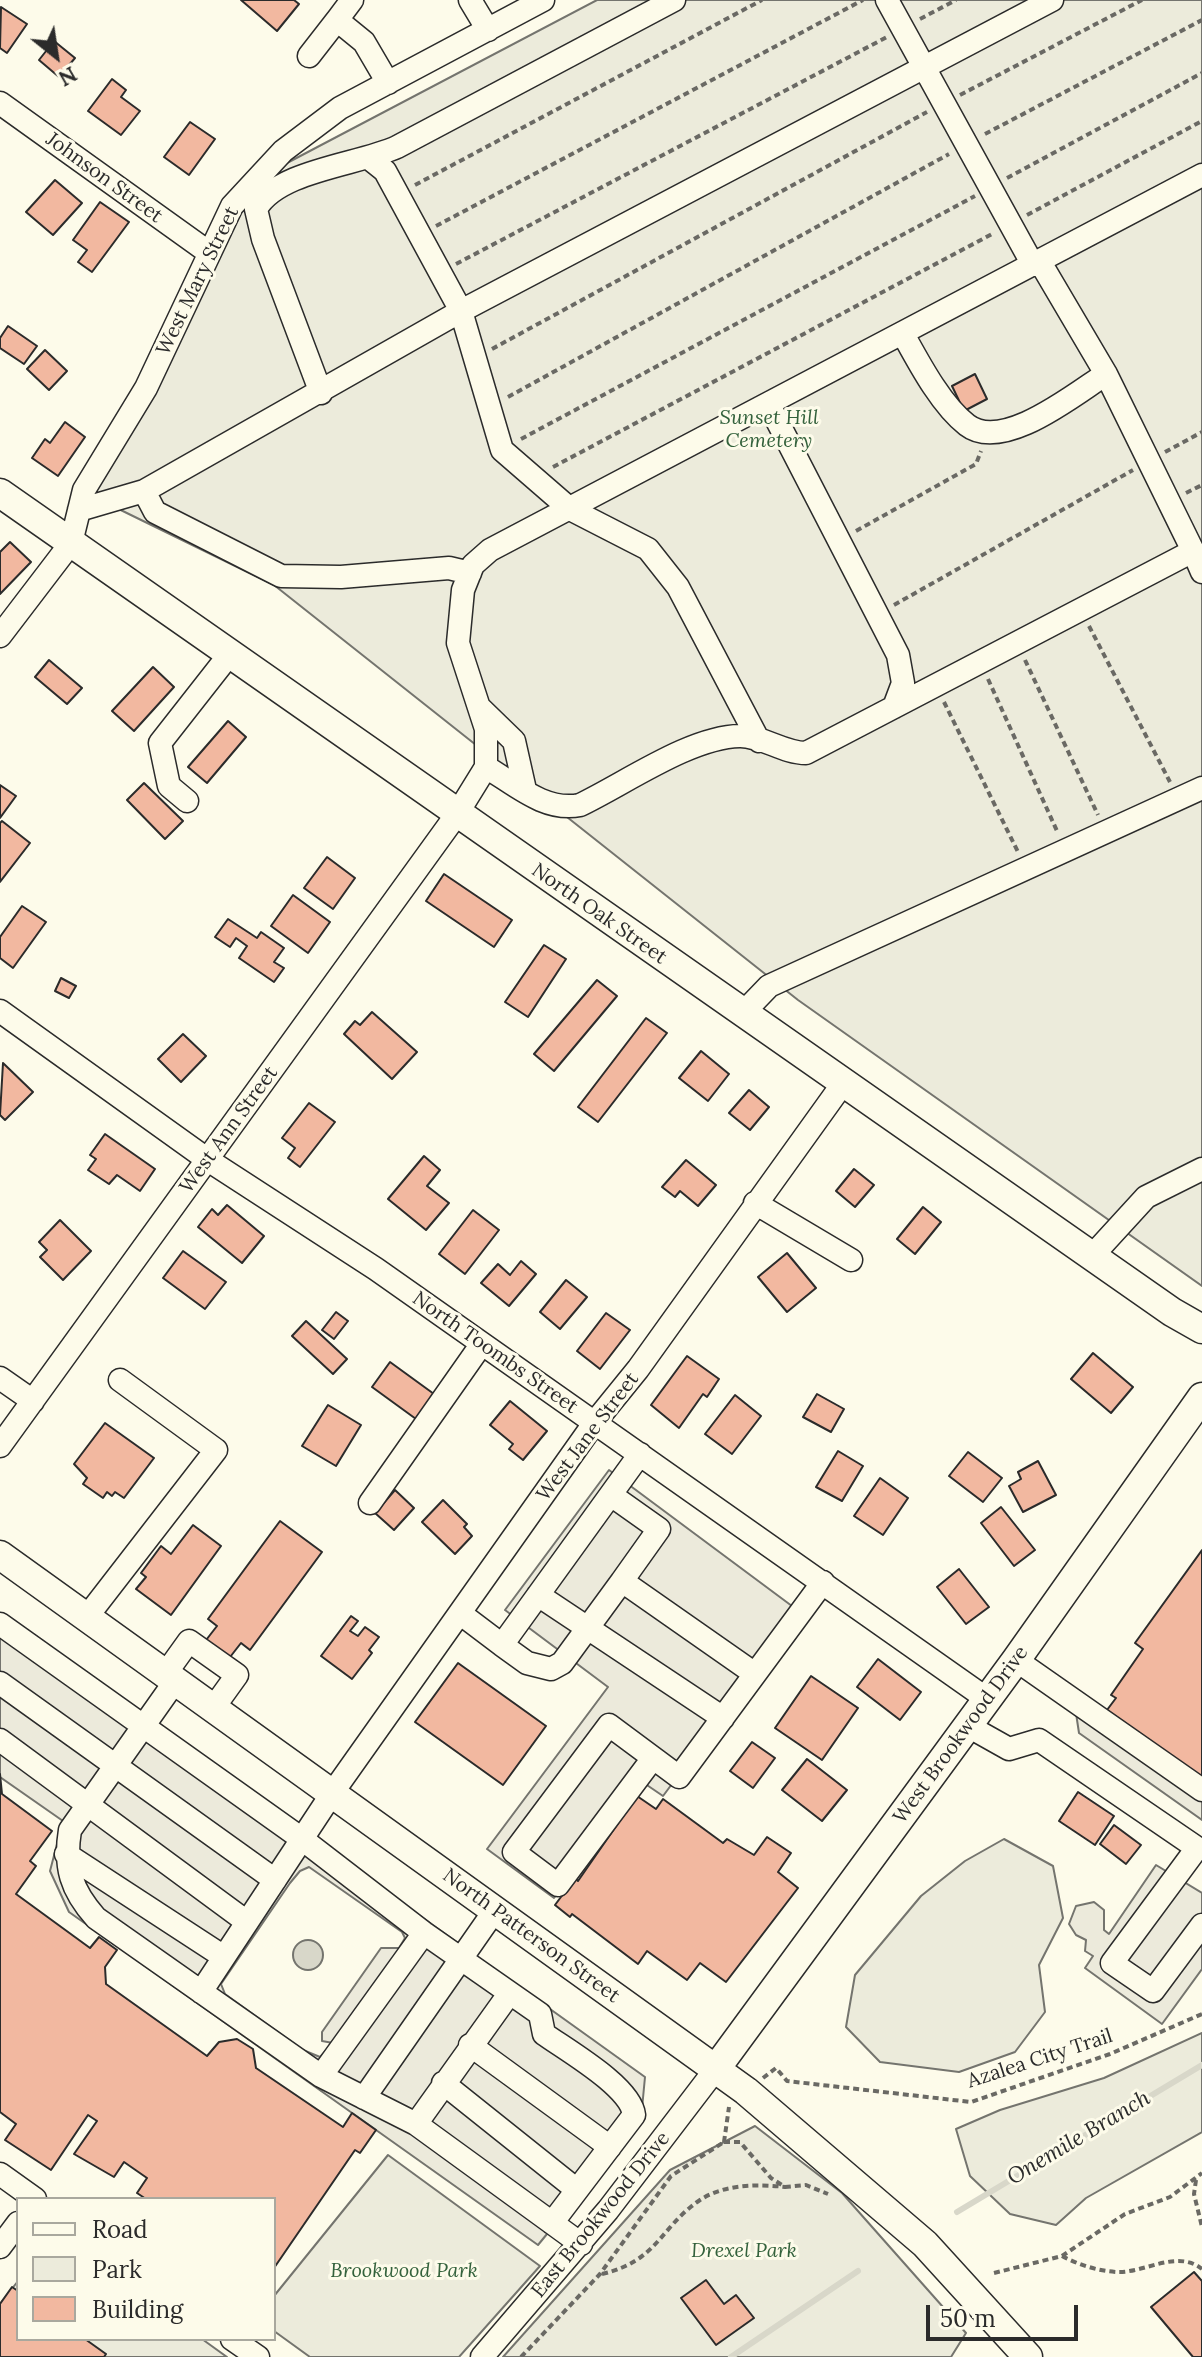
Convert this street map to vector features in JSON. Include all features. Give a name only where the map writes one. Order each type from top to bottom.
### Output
[{"type":"main road","name":"North Oak Street","points":[[0,493],[1092,1256],[1202,1329]]},
{"type":"main road","name":"West Brookwood Drive","points":[[715,2070],[1016,1660],[1202,1397]]},
{"type":"main road","name":"North Patterson Street","points":[[0,1555],[715,2070],[854,2180],[925,2244],[1028,2357]]},
{"type":"street","points":[[309,56],[352,0]]},
{"type":"street","points":[[470,0],[488,30]]},
{"type":"street","name":"West Mary Street","points":[[0,636],[71,543],[84,490],[146,388],[232,206],[283,151],[340,108],[543,0]]},
{"type":"street","points":[[321,393],[263,239],[256,209],[262,198],[310,173],[370,159],[674,0]]},
{"type":"street","points":[[887,0],[1010,225],[1036,263],[1106,374],[1148,461],[1195,545],[1080,610],[806,753],[792,753],[745,736],[718,737],[580,805],[550,806],[486,767],[486,729],[458,643],[463,590],[473,565],[490,550],[769,405],[903,334],[1036,263],[1202,175]]},
{"type":"street","points":[[79,510],[144,491],[461,311],[1052,0]]},
{"type":"street","points":[[337,20],[364,42],[388,83]]},
{"type":"street","name":"Johnson Street","points":[[0,103],[208,252]]},
{"type":"street","points":[[370,159],[385,171],[461,311],[487,409],[502,450],[570,509],[592,517],[648,549],[678,587],[759,741]]},
{"type":"street","points":[[903,334],[926,377],[968,426],[984,432],[1031,424],[1106,374]]},
{"type":"street","points":[[769,405],[898,655],[903,683],[894,707]]},
{"type":"street","points":[[144,491],[155,512],[281,576],[341,577],[449,568],[470,573]]},
{"type":"street","points":[[187,801],[169,786],[160,743],[229,655]]},
{"type":"street","points":[[480,708],[514,741],[525,790]]},
{"type":"street","name":"West Ann Street","points":[[0,1446],[457,814],[486,767]]},
{"type":"street","points":[[743,1013],[769,986],[1067,853],[1202,788]]},
{"type":"street","name":"North Toombs Street","points":[[0,1011],[208,1160],[376,1269],[987,1699]]},
{"type":"street","name":"West Jane Street","points":[[201,1992],[333,1792],[595,1422],[638,1369],[844,1082]]},
{"type":"street","points":[[1092,1256],[1146,1197],[1202,1169]]},
{"type":"street","points":[[755,1203],[851,1260]]},
{"type":"street","points":[[370,1503],[481,1345]]},
{"type":"street","points":[[0,1378],[33,1401]]},
{"type":"street","points":[[86,1618],[216,1450],[120,1380]]},
{"type":"street","points":[[502,1645],[640,1454]]},
{"type":"street","points":[[461,1614],[527,1663],[551,1669],[562,1663],[659,1529],[611,1495]]},
{"type":"street","points":[[622,1581],[755,1674]]},
{"type":"street","points":[[653,1758],[558,1885],[514,1852],[609,1725],[679,1777],[823,1582]]},
{"type":"street","points":[[538,1595],[723,1718]]},
{"type":"street","points":[[0,1624],[302,1839],[424,1933],[540,2014],[544,2034],[616,2087],[633,2104],[634,2115],[552,2223]]},
{"type":"street","points":[[214,1707],[237,1675],[189,1641],[144,1725],[70,1830],[66,1854],[68,1875],[80,1900],[96,1918],[321,2076],[416,2124],[581,2244]]},
{"type":"street","points":[[1016,1660],[1202,1790]]},
{"type":"street","points":[[0,1683],[275,1880]]},
{"type":"street","points":[[968,1726],[1009,1749],[1039,1740],[1200,1850],[1112,1963],[1153,1991],[1202,1925]]},
{"type":"street","points":[[0,1740],[247,1922]]},
{"type":"street","points":[[66,1854],[224,1957]]},
{"type":"street","points":[[364,2098],[495,1910]]},
{"type":"street","points":[[321,2076],[424,1933]]},
{"type":"street","points":[[416,2124],[509,1994]]},
{"type":"street","points":[[470,2045],[610,2147]]},
{"type":"street","name":"East Brookwood Drive","points":[[482,2357],[581,2244],[715,2070]]},
{"type":"street","points":[[443,2083],[577,2190]]},
{"type":"street","points":[[0,2174],[32,2197]]},
{"type":"street","points":[[0,2247],[16,2226]]},
{"type":"street","points":[[235,2341],[258,2357]]},
{"type":"path","points":[[398,194],[762,0]]},
{"type":"path","points":[[420,234],[863,0]]},
{"type":"path","points":[[440,272],[956,0]]},
{"type":"path","points":[[474,359],[944,103],[1142,0]]},
{"type":"path","points":[[487,409],[966,144],[1202,20]]},
{"type":"path","points":[[502,450],[1202,73]]},
{"type":"path","points":[[534,477],[1202,121]]},
{"type":"path","points":[[840,539],[887,516],[976,464],[984,432]]},
{"type":"path","points":[[879,614],[1202,432]]},
{"type":"path","points":[[1080,610],[1180,799]]},
{"type":"path","points":[[1017,643],[1107,834]]},
{"type":"path","points":[[980,662],[1067,853]]},
{"type":"path","points":[[936,685],[1027,871]]},
{"type":"path","name":"Azalea City Trail","points":[[787,2081],[971,2102],[1110,2054],[1202,2014]]},
{"type":"path","points":[[521,2357],[600,2274],[671,2176],[724,2142],[740,2142],[771,2178],[785,2187]]},
{"type":"path","points":[[994,2273],[1062,2256],[1125,2214],[1170,2197],[1202,2173]]},
{"type":"path","points":[[1197,2178],[1194,2194],[1202,2227]]},
{"type":"path","points":[[600,2274],[623,2269],[647,2255],[701,2199],[724,2190],[761,2184],[785,2187],[806,2185],[828,2194]]},
{"type":"path","points":[[1062,2256],[1078,2264],[1115,2272],[1181,2260],[1202,2269]]},
{"type":"green space","name":"Sunset Hill Cemetery","points":[[597,0],[1202,0],[1202,1286],[798,1000],[274,585],[90,495],[242,210],[287,163]]},
{"type":"green space","points":[[1004,1839],[1053,1866],[1063,1918],[1039,1965],[1045,2012],[1015,2052],[959,2072],[880,2062],[846,2027],[855,1975],[921,1896],[965,1861]]},
{"type":"green space","points":[[1202,2033],[1202,2132],[1086,2198],[1056,2225],[1010,2214],[970,2176],[956,2129],[1000,2110],[1104,2078]]},
{"type":"green space","name":"Drexel Park","points":[[755,2126],[842,2193],[966,2333],[951,2357],[503,2357],[670,2170]]},
{"type":"green space","name":"Brookwood Park","points":[[388,2155],[540,2266],[459,2357],[310,2357],[276,2332],[276,2294]]},
{"type":"green space","points":[[16,2284],[16,2341],[205,2341],[227,2357],[0,2357],[0,2304]]},
{"type":"shaded area","points":[[609,1470],[800,1612],[663,1796],[641,1781],[554,1898],[487,1849],[608,1687],[505,1610]]},
{"type":"shaded area","points":[[0,1615],[645,2077],[641,2119],[538,2245],[69,1912],[50,1871],[63,1821],[0,1777]],"holes":[[[309,1867],[402,1932],[405,1938],[399,1948],[381,1948],[322,2032],[322,2041],[333,2043],[320,2057],[303,2050],[225,1994],[221,1984],[290,1883],[300,1871]]]},
{"type":"shaded area","points":[[1074,1700],[1202,1790],[1202,1820],[1079,1733]]},
{"type":"shaded area","points":[[1156,1865],[1202,1893],[1202,1969],[1162,2024],[1085,1968],[1093,1956],[1085,1951],[1086,1940],[1076,1935],[1069,1924],[1076,1906],[1094,1902],[1104,1910],[1104,1930],[1109,1934]]},
{"type":"shaded area","points":[[308,1940],[319,1944],[323,1955],[319,1966],[308,1970],[297,1966],[293,1955],[297,1944]]},
{"type":"building","points":[[241,0],[294,0],[299,4],[277,31]]},
{"type":"building","points":[[1,7],[27,24],[7,53],[0,48]]},
{"type":"building","points":[[54,41],[75,58],[59,77],[39,60]]},
{"type":"building","points":[[112,79],[126,90],[121,97],[140,111],[121,135],[88,111]]},
{"type":"building","points":[[190,122],[215,139],[189,175],[164,157]]},
{"type":"building","points":[[55,180],[82,203],[53,235],[26,212]]},
{"type":"building","points":[[100,202],[129,222],[92,272],[78,262],[87,250],[73,240]]},
{"type":"building","points":[[8,326],[37,346],[24,364],[0,348],[0,338]]},
{"type":"building","points":[[45,350],[67,371],[49,390],[27,369]]},
{"type":"building","points":[[975,374],[987,399],[964,411],[952,386]]},
{"type":"building","points":[[65,422],[85,437],[58,476],[32,458],[45,439],[50,443]]},
{"type":"building","points":[[10,542],[31,562],[0,594],[0,552]]},
{"type":"building","points":[[49,660],[82,688],[67,704],[35,677]]},
{"type":"building","points":[[153,667],[174,687],[134,731],[112,711]]},
{"type":"building","points":[[228,721],[246,737],[207,783],[188,767]]},
{"type":"building","points":[[144,783],[183,821],[165,839],[127,800]]},
{"type":"building","points":[[0,785],[16,796],[0,818]]},
{"type":"building","points":[[2,821],[30,843],[0,882],[0,823]]},
{"type":"building","points":[[327,857],[355,878],[333,909],[304,888]]},
{"type":"building","points":[[444,874],[512,920],[494,947],[426,901]]},
{"type":"building","points":[[293,895],[330,922],[308,953],[271,926]]},
{"type":"building","points":[[22,906],[46,922],[13,968],[0,958],[0,937]]},
{"type":"building","points":[[228,919],[257,938],[261,932],[284,948],[274,962],[284,968],[274,982],[239,958],[247,946],[236,938],[230,947],[215,937]]},
{"type":"building","points":[[544,945],[566,959],[528,1017],[505,1002]]},
{"type":"building","points":[[61,978],[76,986],[69,998],[55,991]]},
{"type":"building","points":[[597,980],[617,996],[554,1071],[534,1054]]},
{"type":"building","points":[[372,1012],[417,1052],[392,1079],[344,1034],[355,1021],[360,1025]]},
{"type":"building","points":[[646,1018],[667,1033],[598,1122],[578,1107]]},
{"type":"building","points":[[183,1034],[206,1056],[181,1082],[158,1059]]},
{"type":"building","points":[[701,1051],[729,1074],[708,1101],[679,1078]]},
{"type":"building","points":[[3,1063],[33,1092],[5,1120],[0,1115]]},
{"type":"building","points":[[749,1090],[769,1107],[750,1130],[729,1113]]},
{"type":"building","points":[[309,1103],[335,1122],[300,1167],[288,1158],[295,1148],[282,1138]]},
{"type":"building","points":[[105,1134],[155,1169],[140,1191],[117,1175],[109,1184],[88,1170],[96,1159],[90,1155]]},
{"type":"building","points":[[424,1156],[440,1170],[427,1186],[449,1203],[426,1230],[388,1199]]},
{"type":"building","points":[[686,1160],[716,1185],[698,1206],[680,1191],[675,1197],[662,1187]]},
{"type":"building","points":[[854,1169],[874,1185],[855,1207],[836,1191]]},
{"type":"building","points":[[227,1205],[264,1236],[242,1263],[198,1227],[212,1209],[218,1215]]},
{"type":"building","points":[[923,1207],[941,1222],[915,1254],[897,1239]]},
{"type":"building","points":[[473,1210],[499,1230],[465,1274],[439,1254]]},
{"type":"building","points":[[60,1220],[91,1251],[63,1280],[40,1257],[47,1250],[39,1242]]},
{"type":"building","points":[[183,1251],[226,1282],[205,1309],[163,1278]]},
{"type":"building","points":[[787,1253],[816,1288],[787,1312],[758,1277]]},
{"type":"building","points":[[521,1261],[536,1274],[509,1306],[481,1283],[498,1264],[510,1275]]},
{"type":"building","points":[[566,1280],[587,1297],[560,1329],[540,1312]]},
{"type":"building","points":[[336,1312],[348,1321],[334,1339],[322,1330]]},
{"type":"building","points":[[606,1313],[630,1330],[600,1369],[577,1351]]},
{"type":"building","points":[[306,1321],[347,1359],[333,1374],[292,1336]]},
{"type":"building","points":[[1093,1353],[1133,1387],[1111,1413],[1071,1379]]},
{"type":"building","points":[[687,1356],[719,1379],[707,1397],[703,1394],[679,1428],[651,1405]]},
{"type":"building","points":[[390,1362],[434,1394],[416,1419],[372,1387]]},
{"type":"building","points":[[817,1394],[844,1409],[831,1432],[803,1417]]},
{"type":"building","points":[[735,1395],[761,1416],[732,1454],[705,1434]]},
{"type":"building","points":[[510,1401],[547,1431],[523,1460],[509,1449],[513,1444],[490,1425]]},
{"type":"building","points":[[328,1405],[361,1425],[336,1466],[302,1446]]},
{"type":"building","points":[[105,1423],[154,1458],[124,1498],[115,1492],[112,1496],[107,1492],[103,1498],[83,1484],[87,1478],[74,1464]]},
{"type":"building","points":[[838,1451],[863,1466],[842,1501],[816,1487]]},
{"type":"building","points":[[968,1452],[1002,1478],[983,1502],[949,1476]]},
{"type":"building","points":[[1038,1461],[1056,1495],[1023,1512],[1009,1486],[1021,1479],[1018,1472]]},
{"type":"building","points":[[880,1478],[908,1498],[883,1535],[854,1516]]},
{"type":"building","points":[[395,1490],[414,1508],[394,1530],[375,1513]]},
{"type":"building","points":[[443,1500],[467,1524],[464,1527],[472,1536],[455,1554],[422,1522]]},
{"type":"building","points":[[1001,1507],[1035,1550],[1014,1566],[981,1523]]},
{"type":"building","points":[[280,1521],[322,1552],[250,1650],[241,1643],[227,1661],[203,1644],[217,1626],[208,1619]]},
{"type":"building","points":[[193,1525],[221,1546],[171,1615],[136,1589],[146,1577],[141,1573],[161,1546],[171,1554]]},
{"type":"building","points":[[1202,1550],[1202,1778],[1107,1710],[1116,1698],[1111,1695],[1143,1649],[1135,1643]]},
{"type":"building","points":[[959,1569],[989,1607],[966,1624],[937,1587]]},
{"type":"building","points":[[351,1616],[358,1621],[350,1631],[358,1636],[365,1627],[379,1637],[369,1650],[372,1653],[352,1679],[321,1656]]},
{"type":"building","points":[[878,1659],[921,1692],[900,1720],[857,1687]]},
{"type":"building","points":[[458,1663],[546,1726],[503,1785],[415,1722]]},
{"type":"building","points":[[811,1676],[858,1708],[822,1760],[775,1728]]},
{"type":"building","points":[[752,1742],[775,1758],[753,1788],[730,1771]]},
{"type":"building","points":[[807,1759],[847,1790],[822,1821],[782,1790]]},
{"type":"building","points":[[0,1774],[2,1794],[52,1831],[30,1861],[36,1866],[16,1894],[90,1948],[99,1937],[117,1950],[105,1967],[106,1984],[207,2056],[219,2042],[237,2039],[253,2049],[256,2068],[343,2127],[352,2113],[376,2130],[360,2153],[355,2150],[276,2265],[276,2197],[143,2197],[137,2193],[147,2178],[124,2162],[114,2177],[74,2154],[97,2121],[88,2115],[51,2170],[5,2140],[16,2124],[0,2112]]},
{"type":"building","points":[[1078,1792],[1114,1816],[1095,1845],[1059,1821]]},
{"type":"building","points":[[637,1796],[656,1809],[663,1799],[723,1843],[727,1839],[754,1855],[767,1837],[791,1853],[778,1872],[798,1888],[726,1982],[700,1963],[687,1980],[647,1951],[638,1964],[572,1914],[570,1917],[555,1905],[575,1878],[578,1881]]},
{"type":"building","points":[[1114,1825],[1141,1845],[1126,1864],[1100,1844]]},
{"type":"building","points":[[1194,2272],[1202,2281],[1202,2357],[1193,2357],[1151,2307]]},
{"type":"building","points":[[706,2280],[724,2304],[736,2295],[754,2318],[716,2345],[681,2298]]},
{"type":"building","points":[[12,2287],[16,2290],[16,2341],[88,2341],[106,2354],[104,2357],[0,2357],[0,2304]]},
{"type":"waterway","name":"Onemile Branch","points":[[957,2212],[1202,2065]]},
{"type":"waterway","name":"Onemile Branch","points":[[731,2357],[858,2271]]}]
